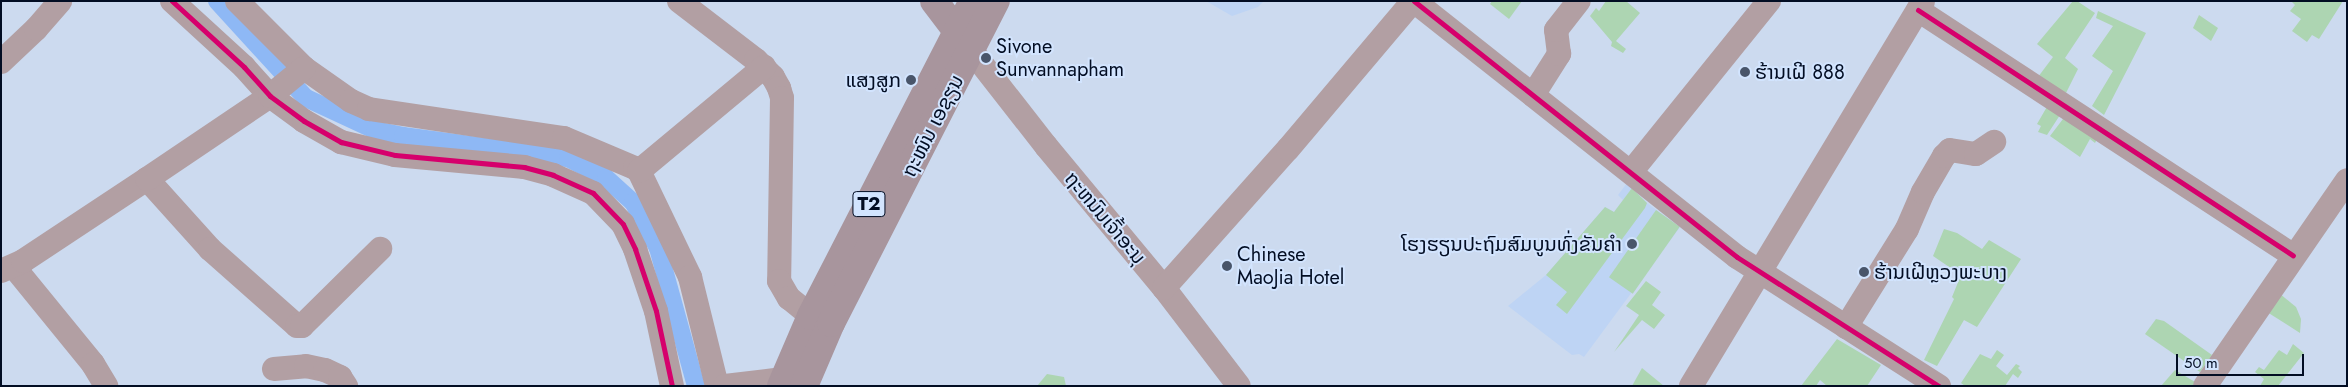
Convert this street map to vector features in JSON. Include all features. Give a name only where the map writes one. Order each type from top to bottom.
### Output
[{"type":"main road","points":[[934,1],[964,40]]},
{"type":"main road","name":"ຖະໜົນ ເອຊຽນ","points":[[790,384],[831,323],[964,40],[973,1]]},
{"type":"main road","name":"ຖະໜົນ ເອຊຽນ","points":[[790,384],[811,316],[964,40],[996,1]]},
{"type":"street","points":[[172,1],[244,67],[270,96],[304,121],[341,142],[395,156],[524,167],[553,175],[593,193],[623,224],[635,249],[656,311],[672,386]]},
{"type":"street","points":[[237,1],[304,68],[351,101],[369,109],[564,138],[635,168],[639,172],[690,277],[717,386]]},
{"type":"street","points":[[679,1],[764,67],[773,77],[782,98],[779,281],[789,298],[811,316]]},
{"type":"street","points":[[1164,288],[1288,149],[1413,1],[1761,274],[1846,327],[1926,382]]},
{"type":"street","points":[[1533,95],[1559,54],[1556,30],[1579,1]]},
{"type":"street","points":[[1631,172],[1770,1]]},
{"type":"street","points":[[1,62],[46,6]]},
{"type":"street","points":[[1691,386],[1761,274],[1920,6],[2293,255]]},
{"type":"street","name":"ຖະຫນົນເຈົ້າອະນຸ","points":[[964,40],[1046,146],[1164,288],[1239,386]]},
{"type":"street","points":[[639,172],[764,67]]},
{"type":"street","points":[[106,386],[93,364],[8,269],[148,179],[270,96],[304,68]]},
{"type":"street","points":[[1846,327],[1907,229],[1923,192],[1944,156],[1950,150],[1976,154],[1994,142]]},
{"type":"street","points":[[148,179],[210,249],[293,324],[302,326],[380,249]]},
{"type":"street","points":[[2205,386],[2293,255],[2347,180]]},
{"type":"street","points":[[274,369],[306,366],[325,370],[340,377],[346,386]]},
{"type":"street","points":[[725,386],[790,384]]},
{"type":"shaded area","points":[[1206,1],[1264,1],[1258,7],[1232,16]]},
{"type":"shaded area","points":[[1627,183],[1647,203],[1680,227],[1584,357],[1579,354],[1572,355],[1508,306],[1546,275],[1605,207],[1614,212],[1623,200],[1618,195]]},
{"type":"green space","points":[[1492,1],[1522,1],[1509,19],[1490,4]]},
{"type":"green space","points":[[1606,1],[1626,1],[1640,13],[1616,41],[1626,49],[1623,53],[1611,46],[1612,42],[1590,16],[1596,8],[1599,11]]},
{"type":"green space","points":[[2073,1],[2077,1],[2095,13],[2065,58],[2078,69],[2066,93],[2038,77],[2053,57],[2037,44]]},
{"type":"green space","points":[[2291,1],[2343,1],[2319,39],[2312,35],[2307,42],[2292,31],[2301,19],[2290,11],[2295,5]]},
{"type":"green space","points":[[2098,11],[2146,33],[2104,115],[2092,106],[2113,71],[2092,56],[2113,26],[2096,18]]},
{"type":"green space","points":[[2199,15],[2218,28],[2211,41],[2193,28]]},
{"type":"green space","points":[[2048,105],[2060,115],[2047,135],[2038,132],[2041,126],[2037,124]]},
{"type":"green space","points":[[2066,115],[2098,137],[2095,143],[2090,139],[2080,157],[2050,136]]},
{"type":"green space","points":[[1632,188],[1647,203],[1645,208],[1567,314],[1556,305],[1567,292],[1546,275],[1605,207],[1614,212]]},
{"type":"green space","points":[[1656,210],[1680,227],[1633,294],[1609,277]]},
{"type":"green space","points":[[1944,229],[1957,233],[1982,249],[1989,240],[2021,259],[1977,327],[1964,320],[1937,366],[1924,360],[1954,299],[1952,297],[1961,275],[1933,256]]},
{"type":"green space","points":[[1646,281],[1661,292],[1652,305],[1665,315],[1654,329],[1642,320],[1614,352],[1639,315],[1626,306]]},
{"type":"green space","points":[[2279,293],[2296,307],[2301,319],[2300,333],[2267,312]]},
{"type":"green space","points":[[2156,319],[2164,321],[2212,355],[2200,372],[2145,334]]},
{"type":"green space","points":[[1837,339],[1881,365],[1867,386],[1827,386],[1820,380],[1816,386],[1801,386]]},
{"type":"green space","points":[[2293,344],[2304,353],[2278,386],[2260,386],[2264,379],[2255,372],[2259,367],[2264,370],[2279,350],[2287,355]]},
{"type":"green space","points":[[1997,350],[2004,355],[1996,366],[2007,375],[2016,364],[2020,366],[2018,368],[2022,372],[2018,378],[2013,374],[2005,386],[1965,386],[1961,383],[1980,354],[1991,359]]},
{"type":"green space","points":[[1642,368],[1664,386],[1632,386]]},
{"type":"green space","points":[[2175,370],[2195,382],[2193,386],[2161,386]]},
{"type":"green space","points":[[1047,374],[1064,377],[1066,386],[1037,386]]},
{"type":"waterway","points":[[217,1],[306,98],[375,130],[403,136],[568,158],[606,178],[633,202],[658,248],[696,386]]},
{"type":"cycle path","points":[[172,1],[244,67],[270,96],[304,121],[341,142],[395,155],[524,167],[553,175],[593,193],[623,224],[635,249],[656,311],[672,386]]},
{"type":"cycle path","points":[[1414,1],[1737,257],[1939,386]]},
{"type":"cycle path","points":[[1918,10],[2293,255]]},
{"type":"place","name":"Sivone Sunvannapham","points":[[986,58]]},
{"type":"place","name":"ຮ້ານເຝີ 888","points":[[1745,72]]},
{"type":"place","name":"ແສງສູກ","points":[[911,80]]},
{"type":"place","name":"ໂຮງຮຽນປະຖົມສົມບູນທົ່ງຂັນຄຳ","points":[[1632,244]]},
{"type":"place","name":"Chinese MaoJia Hotel","points":[[1227,266]]},
{"type":"place","name":"ຮ້ານເຝີຫຼວງພະບາງ","points":[[1864,272]]}]
